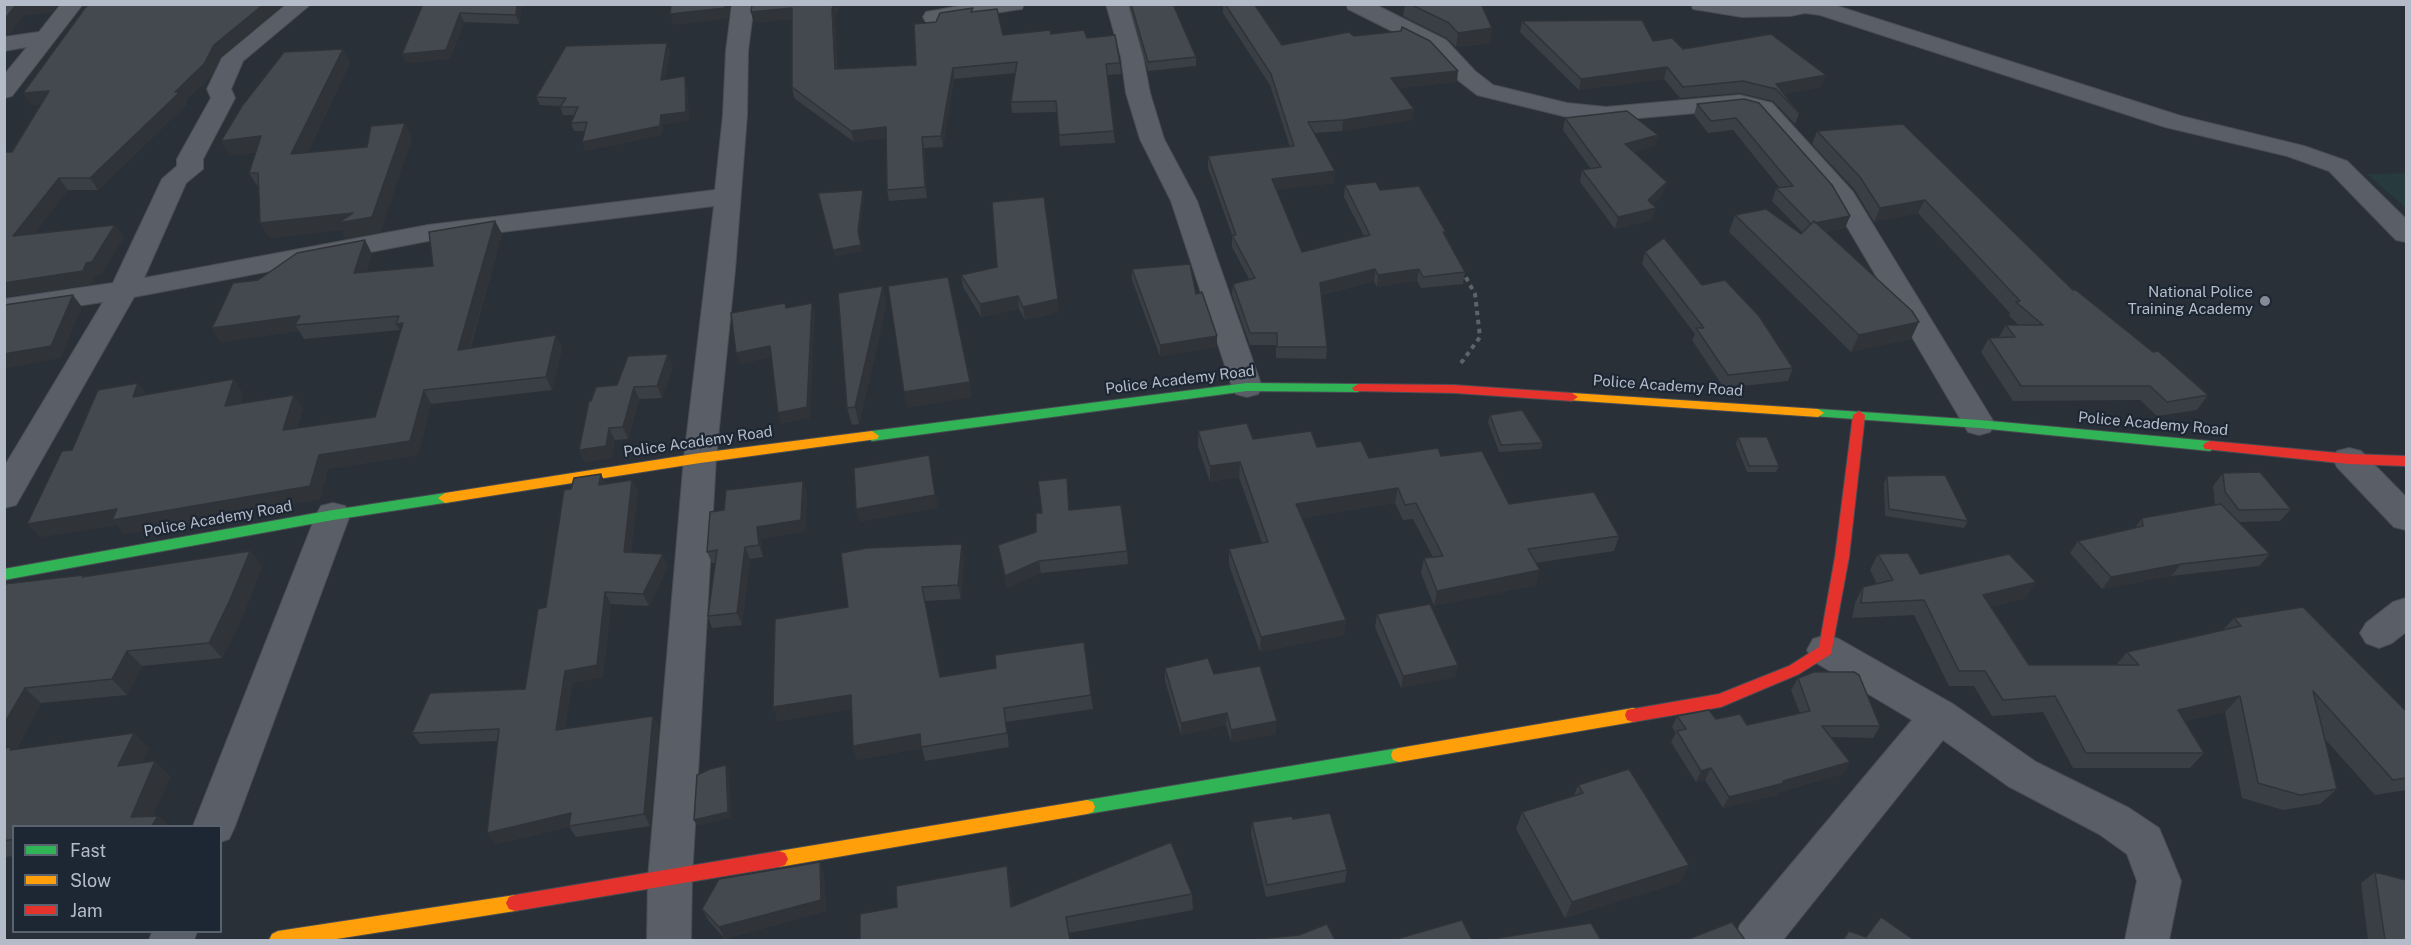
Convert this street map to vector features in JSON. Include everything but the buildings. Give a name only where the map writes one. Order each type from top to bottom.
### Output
[{"type":"street","points":[[4,91],[73,4]]},
{"type":"street","points":[[4,496],[124,290],[175,179],[190,169],[190,159],[223,98],[219,89],[233,58],[301,4]]},
{"type":"street","points":[[669,940],[670,878],[700,458],[728,196],[743,4]]},
{"type":"street","points":[[934,17],[1014,4]]},
{"type":"street","points":[[1116,4],[1132,57],[1138,93],[1152,139],[1184,201],[1247,387]]},
{"type":"street","points":[[1356,4],[1438,45],[1467,76],[1485,90],[1567,110],[1606,114],[1740,102],[1764,108],[1840,192],[1979,424]]},
{"type":"street","points":[[1701,4],[1742,11],[1790,10],[1805,7],[1822,9],[2174,122],[2295,152],[2338,166],[2406,234]]},
{"type":"street","points":[[4,44],[45,38]]},
{"type":"street","points":[[4,308],[124,290],[429,233],[728,196]]},
{"type":"street","name":"Police Academy Road","points":[[4,575],[333,515],[700,458],[1247,387],[1454,389],[1979,424],[2349,459],[2406,461]]},
{"type":"street","points":[[278,940],[670,878],[1721,699],[1794,670],[1826,650],[1842,557],[1859,415]]},
{"type":"street","points":[[2349,459],[2406,518]]},
{"type":"street","points":[[214,825],[333,515]]},
{"type":"street","points":[[1826,650],[1940,716],[2022,774],[2114,821],[2144,842],[2159,881],[2147,940]]},
{"type":"street","points":[[1756,940],[1940,716]]},
{"type":"path","points":[[1454,389],[1457,368],[1480,337],[1474,294],[1458,263]]},
{"type":"green space","points":[[2406,173],[2406,208],[2367,174]]},
{"type":"traffic: fast","points":[[872,436],[1247,387],[1358,388]]},
{"type":"traffic: fast","points":[[1818,413],[1979,424],[2210,446]]},
{"type":"traffic: fast","points":[[4,575],[333,515],[445,498]]},
{"type":"traffic: fast","points":[[1087,807],[1399,755]]},
{"type":"traffic: slow","points":[[1572,397],[1818,413]]},
{"type":"traffic: slow","points":[[445,498],[700,458],[872,436]]},
{"type":"traffic: slow","points":[[1399,755],[1633,715]]},
{"type":"traffic: slow","points":[[779,859],[1087,807]]},
{"type":"traffic: slow","points":[[278,940],[515,903]]},
{"type":"traffic: jam","points":[[1358,388],[1454,389],[1572,397]]},
{"type":"traffic: jam","points":[[1633,715],[1721,700],[1794,670],[1826,650],[1842,557],[1859,415]]},
{"type":"traffic: jam","points":[[2210,446],[2349,459],[2406,461]]},
{"type":"traffic: jam","points":[[515,903],[779,859]]},
{"type":"place","name":"National Police Training Academy","points":[[2265,301]]}]
